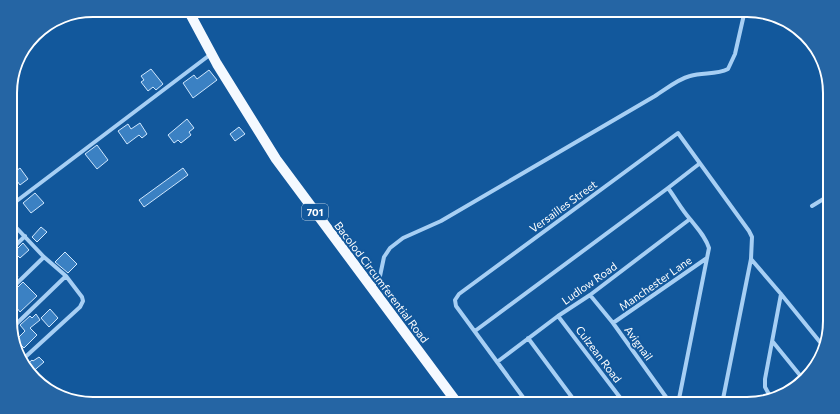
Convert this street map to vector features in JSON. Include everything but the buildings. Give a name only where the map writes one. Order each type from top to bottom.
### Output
[{"type":"main road","name":"Bacolod Circumferential Road","points":[[192,17],[211,54],[276,159],[453,397]]},
{"type":"street","points":[[372,289],[380,276],[384,257],[390,248],[403,238],[441,220],[683,79],[697,74],[722,72],[728,69],[735,54],[743,17]]},
{"type":"street","points":[[17,201],[211,54]]},
{"type":"street","name":"Versailles Street","points":[[475,331],[456,306],[455,300],[459,294],[678,133],[699,164]]},
{"type":"street","points":[[523,397],[475,331],[699,164],[752,237],[751,259],[723,397]]},
{"type":"street","points":[[668,188],[690,219],[707,239],[709,248],[679,397]]},
{"type":"street","points":[[812,206],[823,199]]},
{"type":"street","name":"Ludlow Road","points":[[497,362],[558,316],[590,295],[690,219]]},
{"type":"street","points":[[17,228],[66,276],[82,297],[83,301],[80,307],[26,356]]},
{"type":"street","points":[[17,244],[25,236]]},
{"type":"street","points":[[17,283],[44,256]]},
{"type":"street","name":"Manchester Lane","points":[[613,323],[707,258]]},
{"type":"street","points":[[751,259],[820,342]]},
{"type":"street","points":[[17,323],[66,276]]},
{"type":"street","points":[[769,394],[765,379],[781,294]]},
{"type":"street","name":"Avignail","points":[[590,295],[613,323],[666,397]]},
{"type":"street","name":"Culzean Road","points":[[558,316],[620,397]]},
{"type":"street","points":[[528,338],[572,397]]},
{"type":"street","points":[[772,342],[800,375]]}]
